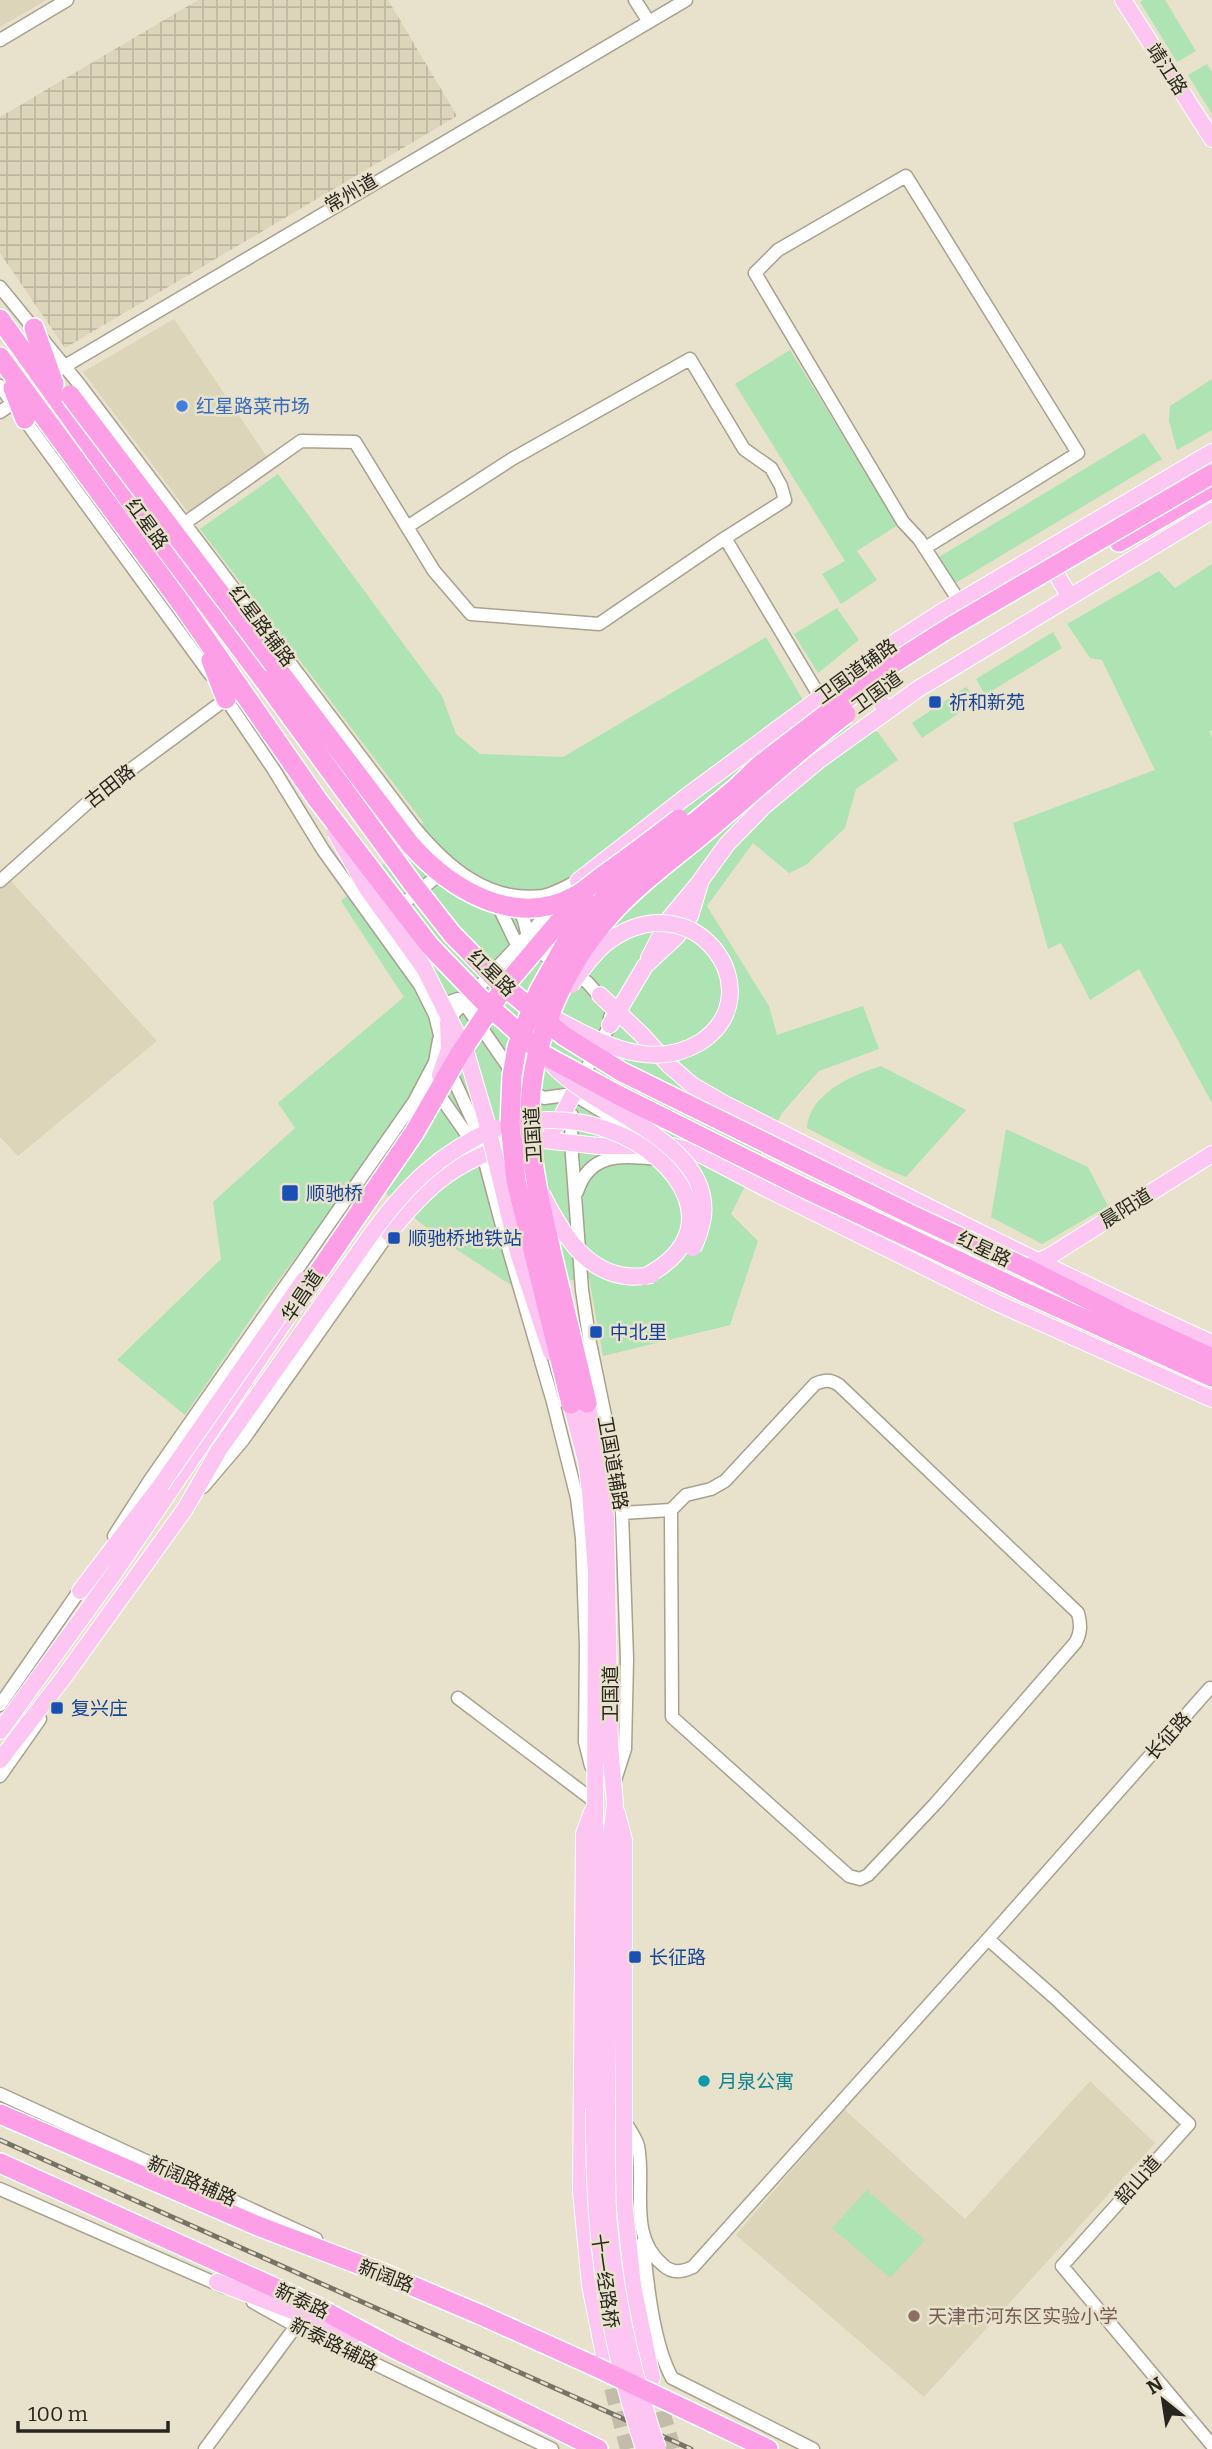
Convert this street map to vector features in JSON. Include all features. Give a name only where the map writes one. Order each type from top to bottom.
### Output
[{"type":"highway","points":[[0,319],[52,370]]},
{"type":"highway","points":[[34,328],[65,400],[410,844],[435,870],[465,891],[485,900],[513,907],[534,908],[576,896],[612,870]]},
{"type":"highway","name":"红星路","points":[[1,359],[13,396],[199,629],[232,693],[430,946],[484,1002],[544,1055],[806,1189],[1020,1290],[1044,1313],[1075,1316],[1212,1377]]},
{"type":"highway","points":[[13,396],[25,419]]},
{"type":"highway","name":"红星路","points":[[65,400],[412,883],[452,934],[524,1004],[579,1046],[622,1072],[912,1215],[1032,1264],[1076,1294],[1212,1358]]},
{"type":"highway","name":"卫国道","points":[[579,1403],[530,1240],[512,1157],[510,1100],[517,1047],[535,999],[566,943],[586,917],[612,891],[760,765],[853,693],[912,651],[1212,474]]},
{"type":"highway","name":"卫国道","points":[[579,1403],[540,1207],[530,1120],[537,1055],[553,1010],[589,940],[613,911],[649,879],[841,718],[932,654],[1212,488]]},
{"type":"highway","name":"卫国道","points":[[612,870],[725,785],[760,765]]},
{"type":"highway","name":"华昌道","points":[[302,1296],[414,1133],[459,1055],[507,984],[558,923],[612,870]]},
{"type":"highway","points":[[1064,1273],[1076,1294]]},
{"type":"highway","name":"新阔路","points":[[0,2114],[258,2226],[599,2361],[676,2405],[768,2449]]},
{"type":"highway","name":"新泰路","points":[[0,2163],[315,2306],[395,2349],[598,2449]]},
{"type":"main road","name":"靖江路","points":[[1123,0],[1212,139]]},
{"type":"main road","name":"靖江路","points":[[1130,0],[1212,128]]},
{"type":"main road","name":"卫国道辅路","points":[[578,881],[857,669],[959,601],[1212,452]]},
{"type":"main road","points":[[614,1018],[645,967],[684,926],[690,916],[701,880],[727,844],[764,806],[887,711],[950,668],[1212,511]]},
{"type":"main road","points":[[1043,552],[1070,597]]},
{"type":"main road","points":[[857,669],[887,711]]},
{"type":"main road","points":[[317,799],[366,887],[415,953],[466,1052],[486,1120],[519,1256],[543,1331],[579,1403]]},
{"type":"main road","points":[[679,802],[727,844]]},
{"type":"main road","points":[[524,1004],[620,1049],[639,1054],[668,1054],[693,1046],[716,1028],[726,1008],[728,979],[713,946],[694,931],[668,923],[643,926],[620,934],[594,955],[553,1010]]},
{"type":"main road","points":[[634,983],[621,991],[600,995],[614,1018],[643,1036]]},
{"type":"main road","points":[[634,983],[631,998],[632,1018],[643,1036],[669,1065],[692,1085],[1032,1264],[1064,1273],[1212,1343]]},
{"type":"main road","name":"华昌道","points":[[80,1591],[161,1485],[405,1134],[439,1077],[450,1041],[446,1009]]},
{"type":"main road","points":[[536,1181],[564,1232],[587,1260],[619,1276],[644,1277],[662,1273],[676,1265],[695,1244],[701,1228],[704,1207],[700,1189],[688,1165],[672,1148],[646,1129],[584,1092],[556,1069],[544,1055]]},
{"type":"main road","points":[[389,1233],[414,1202],[457,1167],[482,1154],[547,1134],[558,1124],[573,1094]]},
{"type":"main road","name":"华昌道","points":[[0,1760],[64,1677],[185,1509],[203,1475],[382,1218],[428,1168],[476,1136],[506,1125],[545,1119],[592,1125],[624,1137],[650,1152],[666,1166],[681,1186],[689,1205],[691,1221],[684,1245],[673,1258],[644,1277]]},
{"type":"main road","points":[[534,1139],[571,1142],[613,1150],[662,1146],[689,1149],[1012,1310],[1044,1313],[1212,1399]]},
{"type":"main road","name":"晨阳道","points":[[1032,1264],[1212,1154]]},
{"type":"main road","name":"晨阳道","points":[[1064,1273],[1063,1264],[1067,1252],[1212,1160]]},
{"type":"main road","name":"华昌道","points":[[0,1731],[115,1572],[302,1296]]},
{"type":"main road","name":"卫国道","points":[[579,1403],[593,1522],[597,1667],[603,1746],[615,1804],[603,1835]]},
{"type":"main road","name":"卫国道","points":[[600,2108],[603,1835],[594,1804],[594,1777],[603,1746]]},
{"type":"main road","points":[[594,1804],[584,1834],[580,2117],[583,2230],[599,2361]]},
{"type":"main road","points":[[615,1804],[624,1840],[624,2200],[628,2252],[652,2378]]},
{"type":"main road","name":"十一经路桥","points":[[600,2108],[612,2252],[623,2321],[633,2366],[658,2449]]},
{"type":"main road","name":"十一经路桥","points":[[600,2108],[594,2198],[603,2285],[619,2364],[644,2449]]},
{"type":"main road","points":[[217,2283],[395,2349]]},
{"type":"street","points":[[0,40],[67,0]]},
{"type":"street","points":[[635,0],[650,20]]},
{"type":"street","points":[[641,0],[650,20]]},
{"type":"street","name":"常州道","points":[[0,412],[13,396],[52,370],[683,0]]},
{"type":"street","points":[[925,548],[1078,453],[906,176],[778,250],[755,273],[903,522],[925,548],[959,601]]},
{"type":"street","points":[[0,287],[34,328]]},
{"type":"street","points":[[185,523],[301,441],[355,442],[407,527],[434,571],[471,614],[599,624],[785,500],[771,468],[744,449],[690,359],[512,459],[407,527]]},
{"type":"street","name":"红星路辅路","points":[[52,370],[185,523],[414,827],[450,866],[482,886],[512,896]]},
{"type":"street","points":[[25,419],[165,610],[232,693],[274,770],[323,850],[420,985],[435,1015],[448,1067],[472,1119],[553,1402],[577,1498],[582,1538],[586,1646],[585,1742],[594,1777]]},
{"type":"street","points":[[725,538],[820,697]]},
{"type":"street","name":"古田路","points":[[0,881],[96,796],[232,693]]},
{"type":"street","points":[[377,925],[450,866]]},
{"type":"street","points":[[439,1030],[517,945],[529,941],[578,881]]},
{"type":"street","name":"卫国道辅路","points":[[512,896],[545,896],[578,881]]},
{"type":"street","points":[[493,890],[499,910],[517,945]]},
{"type":"street","points":[[512,896],[520,909],[529,941],[587,982],[600,995]]},
{"type":"street","points":[[420,985],[440,1002],[458,999],[464,1003],[527,1090],[544,1098],[573,1094],[662,1146]]},
{"type":"street","points":[[573,1094],[614,1018]]},
{"type":"street","name":"华昌道","points":[[0,1705],[80,1591],[150,1480],[414,1102],[435,1062],[439,1030]]},
{"type":"street","points":[[428,1078],[482,1154]]},
{"type":"street","name":"卫国道辅路","points":[[573,1094],[571,1142],[582,1290],[622,1514],[627,1659],[625,1749],[613,1784]]},
{"type":"street","points":[[765,1188],[792,1138]]},
{"type":"street","points":[[576,1195],[591,1168],[613,1150],[729,1170]]},
{"type":"street","name":"华昌道","points":[[185,1509],[243,1440],[389,1233]]},
{"type":"street","points":[[524,1303],[582,1290]]},
{"type":"street","points":[[622,1514],[671,1510],[686,1495],[711,1489],[725,1481],[815,1384],[824,1380],[832,1381],[1077,1613],[1081,1624],[1080,1634],[1076,1642],[936,1803],[868,1875],[860,1879],[849,1876],[672,1717],[671,1510]]},
{"type":"street","points":[[0,1776],[41,1718],[64,1677]]},
{"type":"street","points":[[0,1696],[17,1679]]},
{"type":"street","name":"长征路","points":[[642,2235],[655,2258],[668,2269],[677,2272],[693,2267],[1210,1688]]},
{"type":"street","points":[[457,1698],[594,1804]]},
{"type":"street","name":"韶山道","points":[[988,1939],[1189,2124],[1062,2266],[1212,2445]]},
{"type":"street","name":"新阔路辅路","points":[[0,2094],[244,2204],[382,2273]]},
{"type":"street","points":[[580,2117],[622,2117],[638,2144],[642,2235],[655,2323],[664,2361],[672,2378],[813,2449]]},
{"type":"street","name":"新泰路辅路","points":[[0,2189],[217,2283],[296,2326],[552,2449]]},
{"type":"street","points":[[205,2449],[296,2326]]},
{"type":"shaded area","points":[[0,0],[47,0],[0,27]]},
{"type":"shaded area","points":[[198,0],[388,0],[457,116],[65,348],[0,253],[0,117]]},
{"type":"shaded area","points":[[174,319],[267,457],[188,512],[83,372]]},
{"type":"shaded area","points":[[10,880],[157,1041],[18,1156],[0,1137],[0,889]]},
{"type":"shaded area","name":"天津市河东区实验小学","points":[[1090,2081],[1155,2143],[924,2397],[736,2235],[844,2109],[965,2219]]},
{"type":"green space","points":[[1165,0],[1196,51],[1177,62],[1140,2]]},
{"type":"green space","points":[[1207,64],[1212,72],[1212,114],[1188,75]]},
{"type":"green space","points":[[790,350],[898,525],[857,551],[877,580],[841,604],[822,574],[845,561],[735,384]]},
{"type":"green space","points":[[1212,379],[1212,430],[1177,450],[1169,421],[1170,406]]},
{"type":"green space","points":[[1144,433],[1162,459],[954,584],[939,557]]},
{"type":"green space","points":[[278,474],[442,696],[456,734],[480,754],[563,757],[766,637],[813,717],[878,732],[898,760],[856,789],[845,828],[806,865],[789,873],[753,843],[707,906],[769,1006],[777,1035],[863,1006],[879,1049],[819,1071],[782,1113],[731,1214],[758,1241],[730,1325],[603,1356],[589,1278],[514,1287],[436,1236],[360,1171],[263,1301],[185,1415],[117,1360],[221,1259],[213,1202],[295,1128],[278,1103],[404,997],[341,901],[411,840],[423,822],[200,529]]},
{"type":"green space","points":[[1212,564],[1212,730],[1209,732],[1212,737],[1212,1103],[1139,969],[1090,1000],[1061,943],[1048,949],[1013,823],[1155,770],[1102,660],[1090,658],[1067,624],[1159,571],[1175,588]]},
{"type":"green space","points":[[837,608],[859,640],[818,673],[794,634]]},
{"type":"green space","points":[[1053,632],[1062,648],[985,695],[976,679]]},
{"type":"green space","points":[[966,687],[977,701],[922,738],[912,723]]},
{"type":"green space","points":[[881,1066],[966,1110],[906,1177],[807,1128],[815,1105],[824,1095],[846,1080]]},
{"type":"green space","points":[[1006,1129],[1088,1167],[1108,1206],[1042,1244],[991,1217]]},
{"type":"green space","points":[[867,2190],[925,2240],[890,2278],[832,2228]]},
{"type":"tunnel","points":[[606,2365],[628,2449]]},
{"type":"tunnel","points":[[655,2388],[673,2449]]},
{"type":"railway","points":[[0,2140],[691,2449]]},
{"type":"place","name":"红星路菜市场","points":[[182,406]]},
{"type":"place","name":"祈和新苑","points":[[935,702]]},
{"type":"place","name":"顺驰桥","points":[[290,1193]]},
{"type":"place","name":"顺驰桥地铁站","points":[[394,1238]]},
{"type":"place","name":"中北里","points":[[596,1332]]},
{"type":"place","name":"复兴庄","points":[[57,1708]]},
{"type":"place","name":"长征路","points":[[635,1957]]},
{"type":"place","name":"月泉公寓","points":[[704,2081]]},
{"type":"place","name":"天津市河东区实验小学","points":[[914,2316]]}]
